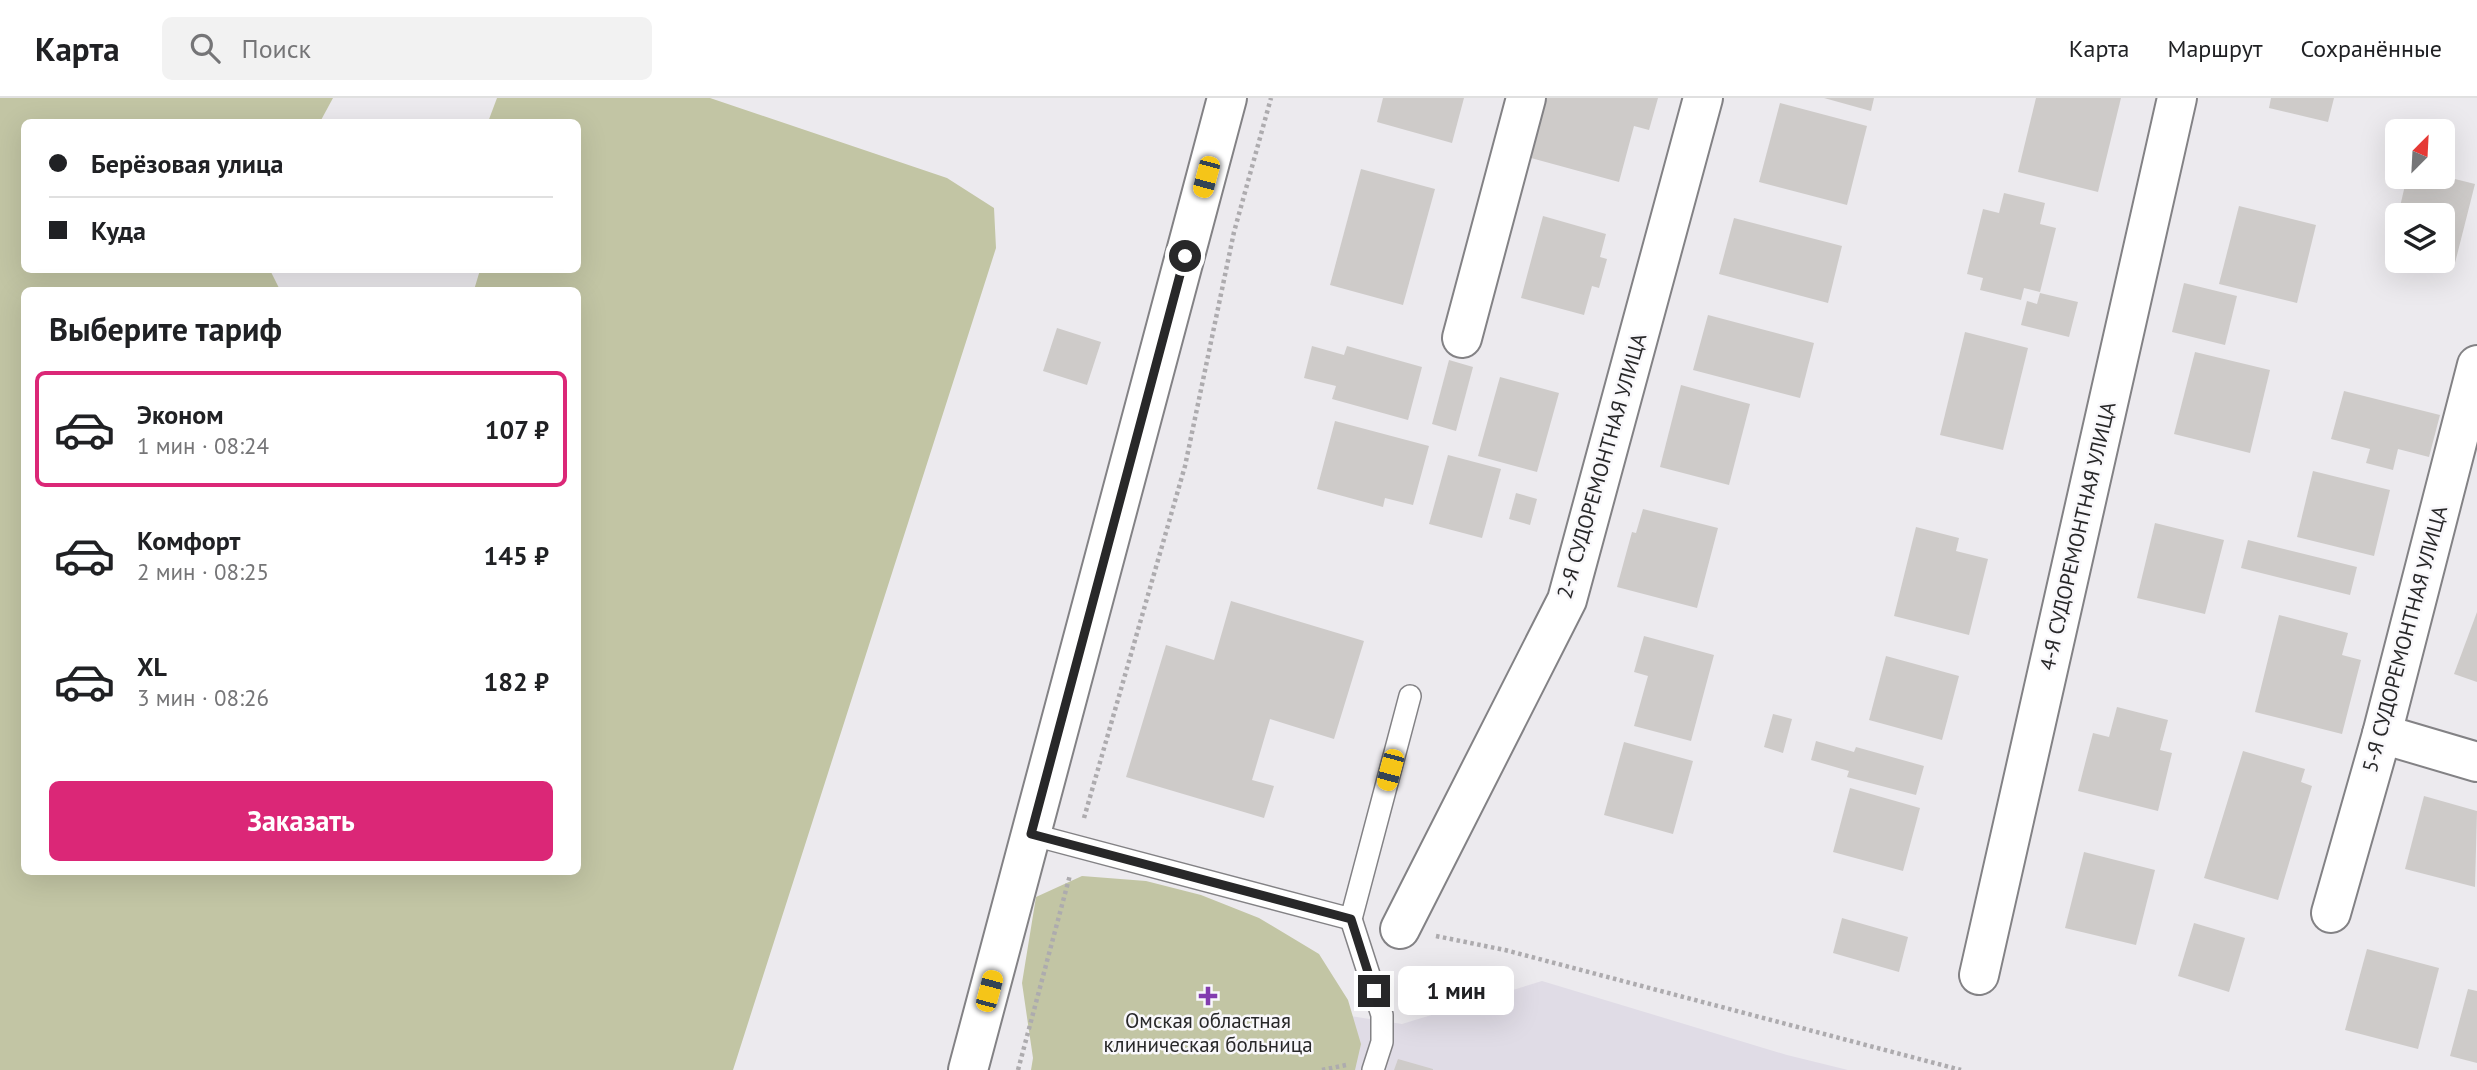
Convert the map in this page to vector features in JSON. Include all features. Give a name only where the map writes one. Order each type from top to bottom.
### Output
[{"type":"street","points":[[968,1070],[1227,98]]},
{"type":"street","points":[[1462,338],[1527,98]]},
{"type":"street","name":"2-Я СУДОРЕМОНТНАЯ УЛИЦА","points":[[1400,929],[1567,600],[1703,98]]},
{"type":"street","name":"4-Я СУДОРЕМОНТНАЯ УЛИЦА","points":[[1979,975],[2177,98]]},
{"type":"street","name":"5-Я СУДОРЕМОНТНАЯ УЛИЦА","points":[[2331,913],[2382,734],[2477,365]]},
{"type":"street","points":[[2382,734],[2477,762]]},
{"type":"lane","points":[[1373,1070],[1382,1042],[1382,1015],[1351,919],[1410,696]]},
{"type":"lane","points":[[1031,834],[1351,919]]},
{"type":"path","points":[[1018,1070],[1085,813],[1185,466],[1234,232],[1270,98]]},
{"type":"path","points":[[1400,929],[1505,950],[1961,1070]]},
{"type":"shaded area","name":"Омская областная клиническая больница","points":[[1542,981],[1787,1055],[1848,1070],[1114,1070],[1318,1011],[1402,1024]]},
{"type":"green space","points":[[0,98],[333,98],[322,119],[21,119],[21,273],[272,273],[278,287],[21,287],[21,875],[581,875],[581,287],[475,287],[479,273],[581,273],[581,119],[489,119],[497,98],[710,98],[947,178],[994,208],[996,248],[733,1070],[0,1070]]},
{"type":"green space","points":[[1082,876],[1146,881],[1201,895],[1259,918],[1319,954],[1348,1000],[1361,1044],[1355,1070],[1031,1070],[1033,1058],[1022,983],[1036,897]]},
{"type":"building","points":[[1383,98],[1464,98],[1452,143],[1377,122]]},
{"type":"building","points":[[1547,98],[1658,98],[1649,130],[1634,126],[1619,182],[1531,158]]},
{"type":"building","points":[[1824,98],[1874,98],[1871,111]]},
{"type":"building","points":[[2036,98],[2121,98],[2098,192],[2018,172]]},
{"type":"building","points":[[2271,98],[2334,98],[2328,122],[2269,108]]},
{"type":"building","points":[[1780,103],[1867,126],[1847,205],[1759,182]]},
{"type":"building","points":[[1361,169],[1435,189],[1403,305],[1330,285]]},
{"type":"building","points":[[2455,179],[2475,184],[2455,263],[2455,203],[2401,203],[2404,189],[2455,189]]},
{"type":"building","points":[[2004,193],[2045,203],[2040,224],[2056,228],[2040,292],[2024,288],[2021,300],[1980,290],[1983,278],[1967,274],[1983,209],[1999,213]]},
{"type":"building","points":[[2239,206],[2316,225],[2297,303],[2219,284]]},
{"type":"building","points":[[1543,216],[1606,234],[1600,257],[1607,259],[1599,288],[1592,286],[1584,315],[1521,298]]},
{"type":"building","points":[[1734,218],[1842,246],[1828,303],[1719,274]]},
{"type":"building","points":[[2184,283],[2237,296],[2225,345],[2172,332]]},
{"type":"building","points":[[2040,293],[2078,302],[2069,337],[2021,325],[2027,301],[2037,304]]},
{"type":"building","points":[[1708,315],[1814,343],[1800,398],[1693,370]]},
{"type":"building","points":[[1057,328],[1101,342],[1087,385],[1043,371]]},
{"type":"building","points":[[1965,332],[2028,348],[2003,450],[1940,435]]},
{"type":"building","points":[[1312,346],[1344,355],[1347,346],[1422,367],[1408,420],[1332,399],[1336,386],[1304,378]]},
{"type":"building","points":[[2195,352],[2270,370],[2250,453],[2174,434]]},
{"type":"building","points":[[1449,360],[1473,367],[1456,431],[1432,424]]},
{"type":"building","points":[[1500,377],[1559,393],[1537,472],[1478,456]]},
{"type":"building","points":[[1681,385],[1750,404],[1729,485],[1660,467]]},
{"type":"building","points":[[2344,391],[2440,415],[2429,457],[2398,449],[2393,470],[2366,463],[2370,449],[2331,439]]},
{"type":"building","points":[[1335,421],[1429,446],[1413,505],[1385,498],[1383,507],[1317,489]]},
{"type":"building","points":[[1448,455],[1501,469],[1482,538],[1429,524]]},
{"type":"building","points":[[2313,471],[2390,490],[2374,556],[2297,537]]},
{"type":"building","points":[[1516,493],[1537,499],[1530,525],[1509,519]]},
{"type":"building","points":[[1643,509],[1718,528],[1697,608],[1617,587],[1632,532],[1636,533]]},
{"type":"building","points":[[2155,523],[2224,540],[2205,614],[2137,598]]},
{"type":"building","points":[[1916,527],[1959,538],[1956,551],[1988,559],[1969,635],[1894,616]]},
{"type":"building","points":[[2248,540],[2357,567],[2350,595],[2241,568]]},
{"type":"building","points":[[1231,601],[1364,641],[1334,739],[1270,719],[1252,780],[1274,786],[1264,818],[1126,777],[1166,645],[1214,660]]},
{"type":"building","points":[[2477,612],[2477,682],[2454,674]]},
{"type":"building","points":[[2279,615],[2348,633],[2342,655],[2361,660],[2342,734],[2255,712]]},
{"type":"building","points":[[1644,636],[1714,655],[1691,741],[1634,726],[1648,676],[1634,672]]},
{"type":"building","points":[[1886,656],[1959,676],[1942,740],[1869,720]]},
{"type":"building","points":[[2117,707],[2168,720],[2160,750],[2172,753],[2158,811],[2078,791],[2093,733],[2109,737]]},
{"type":"building","points":[[1773,714],[1792,719],[1783,753],[1764,747]]},
{"type":"building","points":[[1816,741],[1854,752],[1856,747],[1924,766],[1916,795],[1847,777],[1849,771],[1811,760]]},
{"type":"building","points":[[1624,742],[1693,761],[1673,834],[1604,815]]},
{"type":"building","points":[[2243,751],[2305,769],[2301,782],[2312,786],[2278,900],[2204,878]]},
{"type":"building","points":[[1850,788],[1920,808],[1903,871],[1833,852]]},
{"type":"building","points":[[2424,796],[2477,811],[2475,887],[2405,869]]},
{"type":"building","points":[[2084,852],[2155,870],[2136,945],[2065,928]]},
{"type":"building","points":[[1842,918],[1908,937],[1899,972],[1833,953]]},
{"type":"building","points":[[2194,923],[2245,938],[2229,992],[2178,976]]},
{"type":"building","points":[[2367,949],[2439,968],[2418,1049],[2345,1030]]},
{"type":"building","points":[[2468,989],[2477,991],[2477,1063],[2450,1056]]},
{"type":"building","points":[[1398,1059],[1433,1069],[1433,1070],[1394,1070]]},
{"type":"place","name":"Омская областная клиническая больница","points":[[1208,996]]},
{"type":"route","points":[[1185,256],[1031,834],[1351,919],[1374,991]]}]
